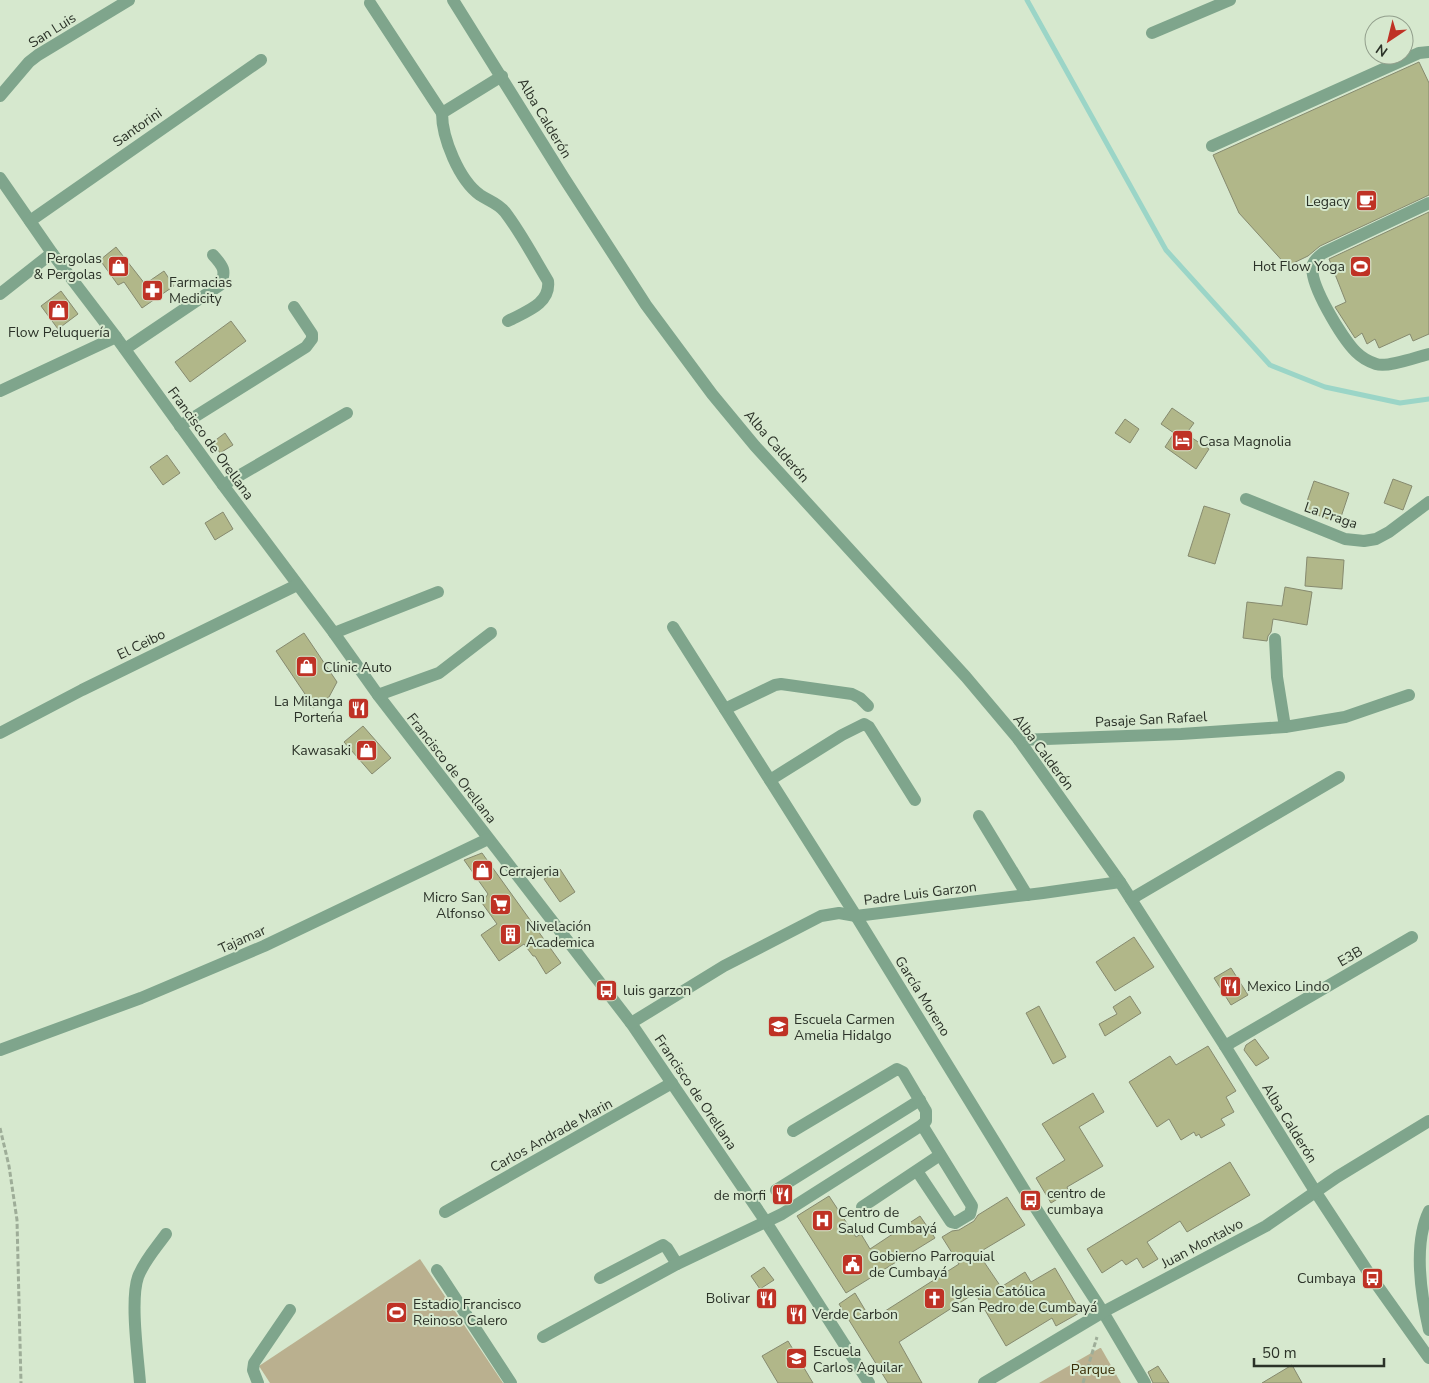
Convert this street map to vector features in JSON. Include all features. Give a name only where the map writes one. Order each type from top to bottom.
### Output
[{"type":"street","name":"San Luis","points":[[0,96],[29,62],[129,0]]},
{"type":"street","name":"Alba Calderón","points":[[453,0],[646,305],[712,394],[762,453],[966,677],[1019,740],[1120,882],[1315,1191],[1372,1278],[1429,1358]]},
{"type":"street","points":[[1152,33],[1230,0]]},
{"type":"street","points":[[370,3],[442,113],[442,127],[448,146],[466,180],[480,195],[496,202],[505,213],[548,281],[549,289],[543,301],[508,321]]},
{"type":"street","points":[[1212,146],[1419,53],[1429,52]]},
{"type":"street","name":"Santorini","points":[[30,221],[261,60]]},
{"type":"street","points":[[442,113],[502,76]]},
{"type":"street","name":"Francisco de Orellana","points":[[0,178],[52,253],[334,633],[378,696],[632,1023],[766,1222],[869,1383]]},
{"type":"street","points":[[1429,203],[1323,253],[1312,265],[1312,274],[1318,292],[1333,320],[1357,353],[1367,360],[1383,366],[1429,354]]},
{"type":"street","points":[[0,294],[52,253]]},
{"type":"street","points":[[125,349],[220,285],[224,277],[223,268],[213,255]]},
{"type":"street","points":[[180,426],[306,346],[312,338],[312,334],[294,307]]},
{"type":"street","points":[[0,391],[116,337]]},
{"type":"street","points":[[223,485],[347,413]]},
{"type":"street","name":"La Praga","points":[[1246,499],[1346,538],[1364,541],[1376,539],[1389,532],[1429,502]]},
{"type":"street","name":"El Ceibo","points":[[0,733],[82,690],[297,585]]},
{"type":"street","points":[[334,633],[438,592]]},
{"type":"street","name":"García Moreno","points":[[673,627],[856,916],[1031,1201],[1103,1312],[1145,1383]]},
{"type":"street","points":[[378,696],[439,673],[490,633]]},
{"type":"street","points":[[1275,639],[1277,677],[1284,727]]},
{"type":"street","points":[[725,709],[769,687],[781,684],[852,694],[868,706]]},
{"type":"street","name":"Pasaje San Rafael","points":[[1019,740],[1181,734],[1284,727],[1345,717],[1409,695]]},
{"type":"street","points":[[770,780],[842,734],[864,724],[869,727],[915,800]]},
{"type":"street","points":[[1131,899],[1340,778]]},
{"type":"street","points":[[978,816],[1027,895]]},
{"type":"street","name":"Tajamar","points":[[0,1050],[141,998],[264,946],[488,839]]},
{"type":"street","name":"Padre Luis Garzon","points":[[632,1023],[724,966],[821,916],[840,913],[856,916],[1120,882]]},
{"type":"street","name":"E3B","points":[[1225,1046],[1412,937]]},
{"type":"street","points":[[543,1337],[677,1264],[782,1214],[922,1125],[927,1116],[920,1100],[903,1072],[897,1069],[792,1131]]},
{"type":"street","name":"Carlos Andrade Marin","points":[[445,1212],[672,1083]]},
{"type":"street","points":[[776,1190],[920,1100]]},
{"type":"street","name":"Juan Montalvo","points":[[984,1383],[1103,1312],[1266,1226],[1315,1191],[1429,1121]]},
{"type":"street","points":[[917,1171],[951,1222],[955,1223],[970,1214],[972,1206],[922,1125]]},
{"type":"street","points":[[862,1207],[940,1155]]},
{"type":"street","points":[[1429,1211],[1425,1220],[1419,1264],[1423,1302],[1429,1330]]},
{"type":"street","points":[[140,1383],[134,1295],[138,1278],[147,1260],[166,1234]]},
{"type":"street","points":[[600,1278],[663,1245],[677,1264]]},
{"type":"street","points":[[437,1270],[511,1383]]},
{"type":"street","points":[[258,1383],[253,1370],[254,1362],[290,1310]]},
{"type":"path","points":[[0,1128],[9,1166],[17,1220],[21,1383]]},
{"type":"path","points":[[1083,1383],[1097,1338]]},
{"type":"green space","name":"Estadio Francisco Reinoso Calero","points":[[420,1259],[503,1383],[270,1383],[259,1366]]},
{"type":"green space","name":"Parque","points":[[1100,1348],[1121,1383],[1039,1383]]},
{"type":"building","points":[[1419,62],[1429,83],[1429,195],[1320,246],[1308,256],[1287,266],[1239,213],[1213,155]]},
{"type":"building","points":[[1429,212],[1429,334],[1413,341],[1410,334],[1379,348],[1375,339],[1367,344],[1362,333],[1355,338],[1335,307],[1346,302],[1329,259]]},
{"type":"building","points":[[116,247],[145,284],[164,271],[174,286],[142,308],[124,282],[118,285],[100,260]]},
{"type":"building","name":"Flow Peluquería","points":[[61,291],[78,314],[58,329],[41,306]]},
{"type":"building","points":[[231,321],[246,341],[190,382],[175,362]]},
{"type":"building","name":"Casa Magnolia","points":[[1172,408],[1194,423],[1186,434],[1209,449],[1196,469],[1165,447],[1174,433],[1161,424]]},
{"type":"building","points":[[1125,419],[1139,429],[1130,443],[1115,433]]},
{"type":"building","points":[[225,433],[233,445],[220,453],[213,442]]},
{"type":"building","points":[[167,455],[180,473],[163,485],[150,467]]},
{"type":"building","points":[[1393,479],[1412,486],[1403,510],[1384,503]]},
{"type":"building","points":[[1314,481],[1349,493],[1339,523],[1304,510]]},
{"type":"building","points":[[1204,506],[1230,514],[1215,564],[1188,556]]},
{"type":"building","points":[[223,512],[233,529],[215,540],[205,523]]},
{"type":"building","points":[[1307,557],[1344,560],[1342,589],[1305,586]]},
{"type":"building","points":[[1285,587],[1312,592],[1307,625],[1273,619],[1267,641],[1243,638],[1247,602],[1282,606]]},
{"type":"building","points":[[304,633],[337,682],[329,697],[313,708],[276,651]]},
{"type":"building","name":"Kawasaki","points":[[363,726],[391,758],[372,774],[344,742]]},
{"type":"building","points":[[482,853],[561,963],[546,974],[535,956],[524,944],[499,961],[481,935],[497,924],[482,903],[488,894],[464,860]]},
{"type":"building","points":[[560,869],[575,892],[560,902],[544,879]]},
{"type":"building","points":[[1134,937],[1154,967],[1115,991],[1096,962]]},
{"type":"building","name":"Mexico Lindo","points":[[1231,968],[1248,995],[1231,1005],[1214,978]]},
{"type":"building","points":[[1130,996],[1141,1013],[1105,1036],[1099,1024],[1117,1014],[1113,1007]]},
{"type":"building","points":[[1039,1006],[1066,1057],[1053,1064],[1026,1013]]},
{"type":"building","points":[[1255,1039],[1269,1058],[1256,1066],[1244,1050],[1246,1045]]},
{"type":"building","points":[[1208,1046],[1236,1091],[1226,1097],[1234,1112],[1221,1119],[1225,1125],[1201,1138],[1199,1134],[1196,1136],[1194,1132],[1181,1140],[1169,1119],[1157,1127],[1129,1082],[1170,1056],[1176,1065]]},
{"type":"building","points":[[1093,1093],[1104,1112],[1079,1127],[1103,1166],[1067,1187],[1069,1192],[1051,1203],[1036,1178],[1065,1160],[1042,1124]]},
{"type":"building","points":[[1230,1162],[1250,1195],[1187,1232],[1180,1221],[1147,1242],[1158,1259],[1143,1268],[1137,1258],[1126,1265],[1122,1260],[1102,1273],[1087,1249]]},
{"type":"building","points":[[829,1196],[856,1237],[861,1234],[870,1249],[920,1216],[935,1238],[846,1293],[797,1216]]},
{"type":"building","points":[[1007,1197],[1025,1225],[978,1253],[1001,1287],[1025,1272],[1031,1282],[1055,1268],[1081,1312],[1056,1326],[1052,1318],[1006,1346],[975,1293],[899,1342],[922,1383],[888,1383],[839,1304],[855,1293],[871,1320],[959,1264],[942,1237],[974,1221],[978,1215]]},
{"type":"building","points":[[764,1267],[774,1280],[760,1289],[751,1276]]},
{"type":"building","points":[[788,1341],[813,1383],[778,1383],[762,1356]]},
{"type":"building","points":[[1292,1365],[1302,1383],[1262,1383]]},
{"type":"building","points":[[1158,1366],[1169,1383],[1153,1383],[1148,1372]]},
{"type":"waterway","points":[[1027,0],[1166,250],[1270,365],[1325,387],[1400,403],[1429,399]]},
{"type":"place","name":"Legacy","points":[[1366,201]]},
{"type":"place","name":"Pergolas & Pergolas","points":[[118,266]]},
{"type":"place","name":"Hot Flow Yoga","points":[[1361,266]]},
{"type":"place","name":"Farmacias Medicity","points":[[153,290]]},
{"type":"place","name":"Flow Peluquería","points":[[59,310]]},
{"type":"place","name":"Casa Magnolia","points":[[1183,441]]},
{"type":"place","name":"Clinic Auto","points":[[307,667]]},
{"type":"place","name":"La Milanga Porteńa","points":[[359,709]]},
{"type":"place","name":"Kawasaki","points":[[367,750]]},
{"type":"place","name":"Cerrajeria","points":[[483,871]]},
{"type":"place","name":"Micro San Alfonso","points":[[501,905]]},
{"type":"place","name":"Nivelación Academica","points":[[510,934]]},
{"type":"place","name":"Mexico Lindo","points":[[1231,986]]},
{"type":"place","name":"luis garzon","points":[[607,990]]},
{"type":"place","name":"Escuela Carmen Amelia Hidalgo","points":[[778,1027]]},
{"type":"place","name":"de morfi","points":[[782,1195]]},
{"type":"place","name":"centro de cumbaya","points":[[1031,1201]]},
{"type":"place","name":"Centro de Salud Cumbayá","points":[[822,1220]]},
{"type":"place","name":"Gobierno Parroquial de Cumbayá","points":[[853,1264]]},
{"type":"place","name":"Cumbaya","points":[[1372,1278]]},
{"type":"place","name":"Bolivar","points":[[766,1298]]},
{"type":"place","name":"Iglesia Católica San Pedro de Cumbayá","points":[[935,1299]]},
{"type":"place","name":"Estadio Francisco Reinoso Calero","points":[[397,1312]]},
{"type":"place","name":"Verde Carbon","points":[[796,1314]]},
{"type":"place","name":"Escuela Carlos Aguilar","points":[[797,1359]]}]
